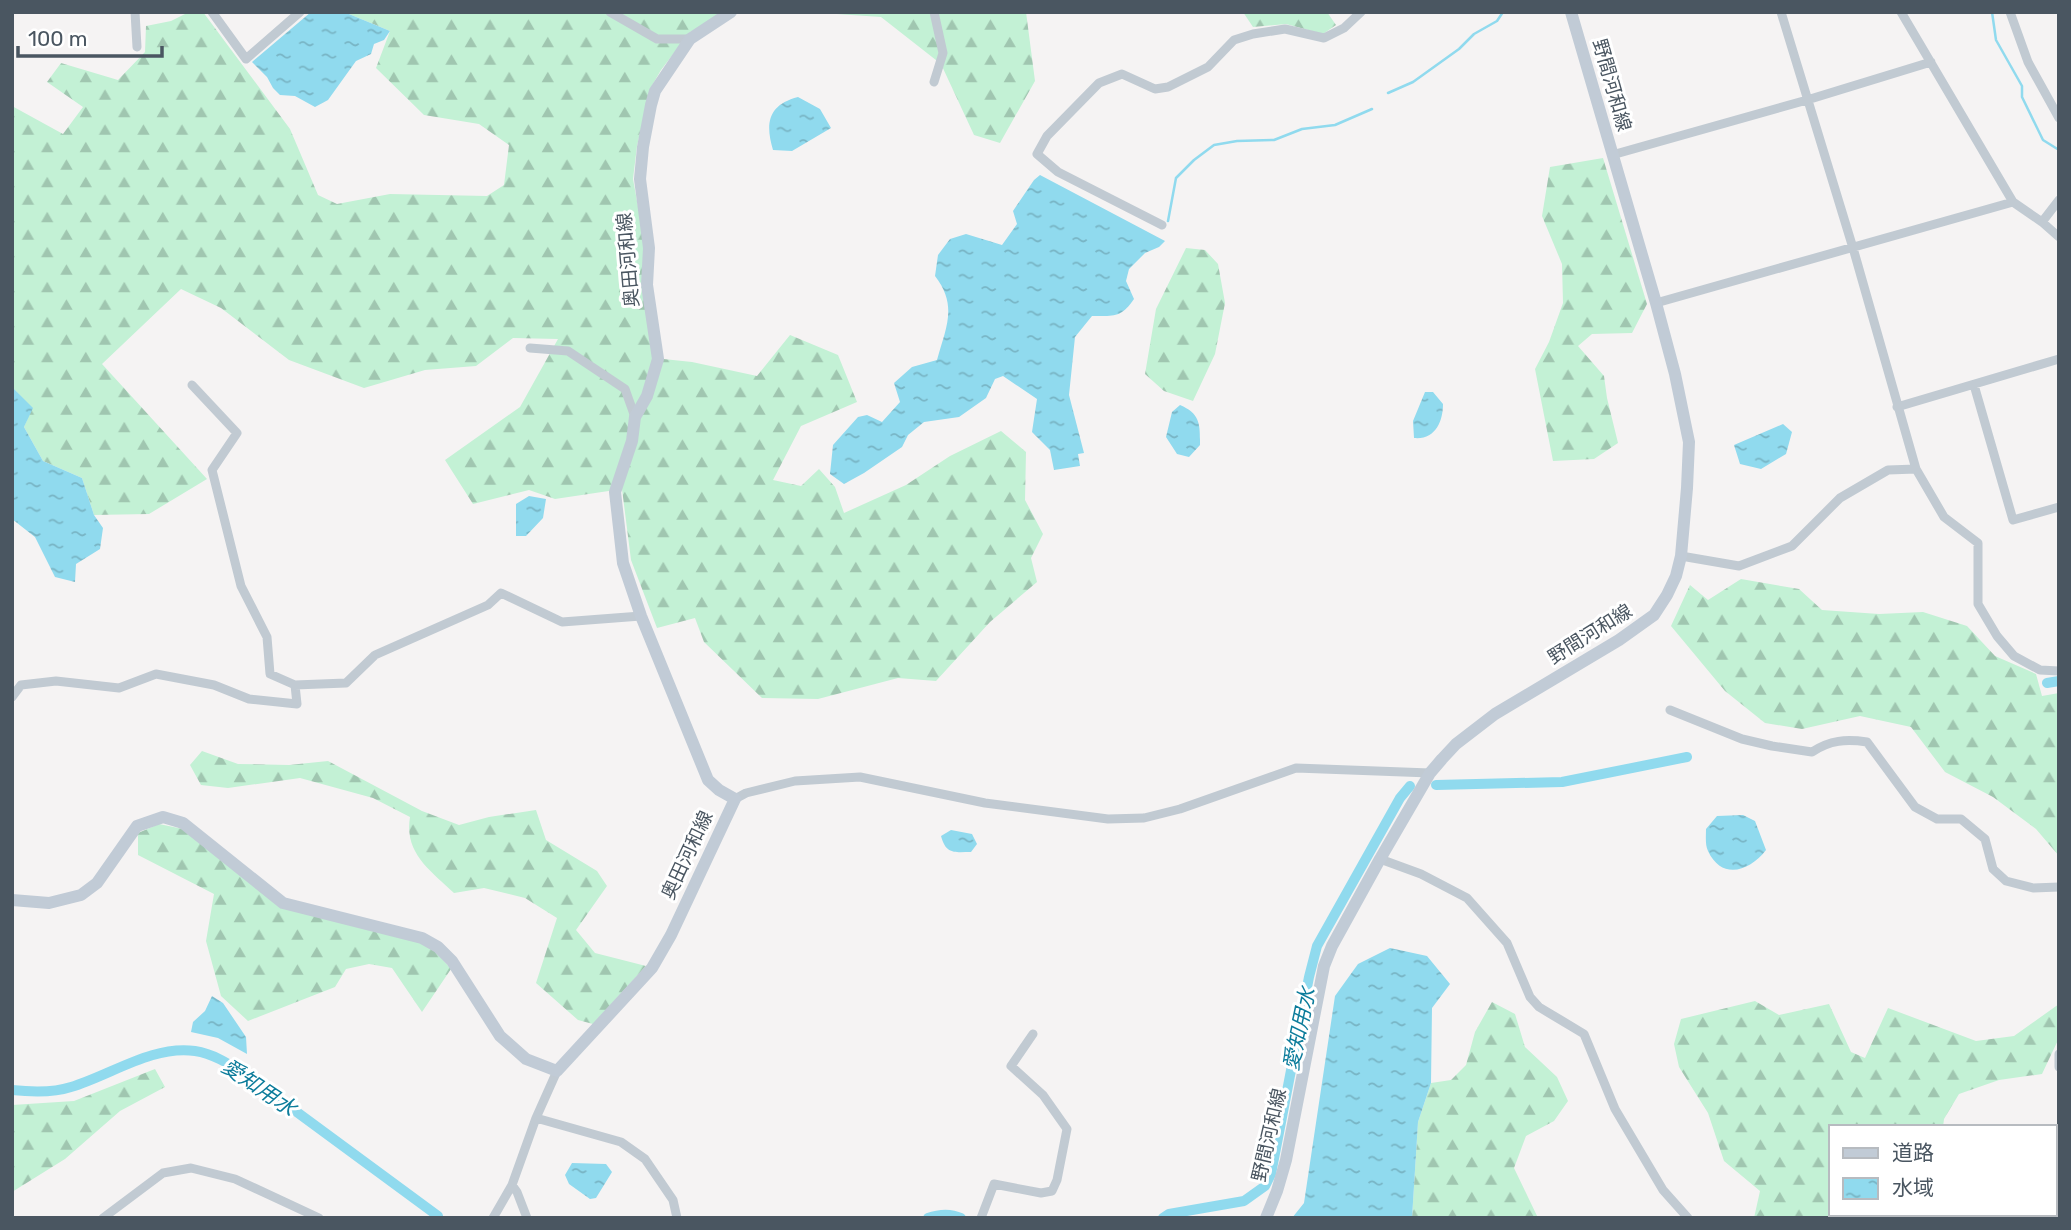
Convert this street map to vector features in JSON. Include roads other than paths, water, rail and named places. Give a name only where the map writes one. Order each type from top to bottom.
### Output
[{"type":"main road","name":"奥田河和線","points":[[557,1070],[652,968],[671,935],[735,799],[708,780],[641,616],[623,563],[615,492],[632,441],[635,417],[647,396],[658,359],[647,285],[649,248],[640,179],[643,147],[655,91],[690,39],[731,12]]},
{"type":"main road","name":"野間河和線","points":[[1266,1218],[1286,1160],[1324,966],[1332,946],[1430,773],[1456,744],[1495,714],[1619,640],[1654,615],[1676,576],[1681,556],[1688,488],[1689,442],[1656,303],[1570,12]]},
{"type":"main road","points":[[12,900],[49,904],[81,895],[97,883],[137,826],[163,817],[183,823],[283,903],[422,937],[438,947],[452,961],[500,1036],[526,1059],[557,1070]]},
{"type":"street","points":[[135,12],[137,47]]},
{"type":"street","points":[[212,12],[246,59],[300,12]]},
{"type":"street","points":[[610,12],[657,39],[690,39]]},
{"type":"street","points":[[934,12],[943,52],[934,82]]},
{"type":"street","points":[[1162,225],[1058,172],[1037,154],[1047,136],[1099,83],[1122,74],[1155,89],[1168,87],[1208,66],[1234,40],[1285,29],[1324,38],[1344,28],[1361,12]]},
{"type":"street","points":[[1781,12],[1853,248],[1916,469],[1944,517],[1978,543],[1978,604],[1997,636],[2014,656],[2040,670],[2059,671]]},
{"type":"street","points":[[1902,12],[2013,202],[2059,237]]},
{"type":"street","points":[[2010,12],[2028,62],[2059,118]]},
{"type":"street","points":[[1612,155],[1931,62]]},
{"type":"street","points":[[2042,222],[2059,201]]},
{"type":"street","points":[[1656,303],[2013,202]]},
{"type":"street","points":[[530,348],[568,351],[625,389],[635,417]]},
{"type":"street","points":[[1897,407],[2059,359]]},
{"type":"street","points":[[192,385],[237,433],[212,471],[241,586],[267,637],[270,674],[295,685],[346,683],[375,655],[488,606],[501,593],[562,622],[641,616]]},
{"type":"street","points":[[1974,385],[2013,520],[2059,507]]},
{"type":"street","points":[[1681,556],[1739,566],[1792,546],[1840,498],[1888,470],[1916,469]]},
{"type":"street","points":[[12,697],[21,685],[56,681],[119,688],[156,674],[214,685],[250,699],[297,704],[295,685]]},
{"type":"street","points":[[1670,710],[1742,739],[1772,746],[1812,752],[1824,743],[1849,739],[1867,743],[1915,807],[1937,819],[1961,819],[1985,838],[1993,869],[2006,881],[2033,888],[2059,887]]},
{"type":"street","points":[[735,799],[746,793],[795,781],[860,777],[985,803],[1120,819],[1144,818],[1180,809],[1296,768],[1430,773]]},
{"type":"street","points":[[1380,859],[1421,874],[1468,898],[1507,943],[1530,998],[1539,1007],[1584,1034],[1615,1109],[1664,1190],[1688,1218]]},
{"type":"street","points":[[981,1217],[994,1184],[1041,1193],[1052,1191],[1057,1180],[1067,1129],[1043,1095],[1011,1066],[1033,1034]]},
{"type":"street","points":[[2059,1054],[2059,1067]]},
{"type":"street","points":[[493,1218],[512,1185],[557,1070]]},
{"type":"street","points":[[536,1118],[621,1142],[645,1159],[673,1200],[677,1217]]},
{"type":"street","points":[[103,1218],[163,1173],[191,1168],[234,1179],[319,1218]]},
{"type":"street","points":[[512,1185],[527,1218]]},
{"type":"water","points":[[311,12],[349,14],[390,31],[384,40],[374,44],[371,54],[356,61],[328,100],[315,107],[295,96],[280,95],[252,62]]},
{"type":"water","points":[[798,97],[820,109],[831,128],[792,151],[773,150],[769,131],[771,116],[780,105]]},
{"type":"water","points":[[1040,175],[1165,241],[1145,253],[1129,269],[1126,281],[1134,299],[1125,310],[1116,315],[1092,316],[1075,337],[1069,395],[1084,453],[1078,454],[1080,466],[1054,470],[1050,450],[1032,432],[1037,399],[1003,376],[995,379],[986,398],[959,417],[924,422],[908,435],[902,447],[844,484],[830,474],[833,445],[858,417],[867,415],[882,422],[900,402],[894,383],[912,367],[937,360],[948,317],[946,297],[935,276],[938,255],[950,239],[966,234],[1002,245],[1017,224],[1013,211]]},
{"type":"water","points":[[12,387],[33,408],[24,427],[43,461],[82,478],[94,515],[103,528],[100,549],[76,564],[75,582],[55,577],[35,537],[12,519]]},
{"type":"water","points":[[1425,392],[1433,392],[1443,404],[1441,417],[1432,433],[1414,438],[1413,421]]},
{"type":"water","points":[[1180,405],[1196,416],[1199,426],[1200,445],[1189,457],[1177,454],[1166,437],[1172,412]]},
{"type":"water","points":[[1783,424],[1792,432],[1786,454],[1761,469],[1740,464],[1734,445]]},
{"type":"water","points":[[529,496],[546,499],[543,518],[526,536],[516,536],[516,504]]},
{"type":"water","points":[[1743,815],[1755,821],[1766,850],[1744,867],[1728,869],[1714,860],[1708,851],[1706,829],[1717,816]]},
{"type":"water","points":[[951,830],[972,834],[977,844],[971,852],[952,851],[946,847],[941,836]]},
{"type":"water","points":[[1390,948],[1427,956],[1450,984],[1432,1008],[1431,1083],[1418,1122],[1412,1218],[1292,1218],[1304,1203],[1335,996],[1358,964]]},
{"type":"water","points":[[212,996],[223,1003],[246,1037],[247,1054],[218,1038],[191,1032],[193,1022],[205,1011]]},
{"type":"water","points":[[572,1163],[606,1164],[612,1172],[596,1198],[590,1199],[569,1184],[565,1175]]},
{"type":"waterway","points":[[1388,93],[1413,82],[1459,49],[1474,34],[1497,21],[1503,12]]},
{"type":"waterway","points":[[1992,12],[1996,40],[2022,86],[2022,97],[2043,140],[2059,150]]},
{"type":"waterway","points":[[1168,221],[1176,178],[1214,145],[1274,140],[1302,129],[1335,125],[1372,109]]},
{"type":"waterway","name":"愛知用水","points":[[2047,683],[2059,681]]},
{"type":"waterway","name":"愛知用水","points":[[1436,785],[1562,782],[1687,757]]},
{"type":"waterway","name":"愛知用水","points":[[1163,1218],[1169,1214],[1244,1201],[1265,1186],[1271,1174],[1317,946],[1400,798],[1410,786]]},
{"type":"waterway","name":"愛知用水","points":[[12,1090],[42,1092],[64,1089],[163,1052],[195,1051],[209,1055],[248,1076],[438,1216]]},
{"type":"waterway","name":"愛知用水","points":[[928,1218],[944,1215],[961,1218]]}]
